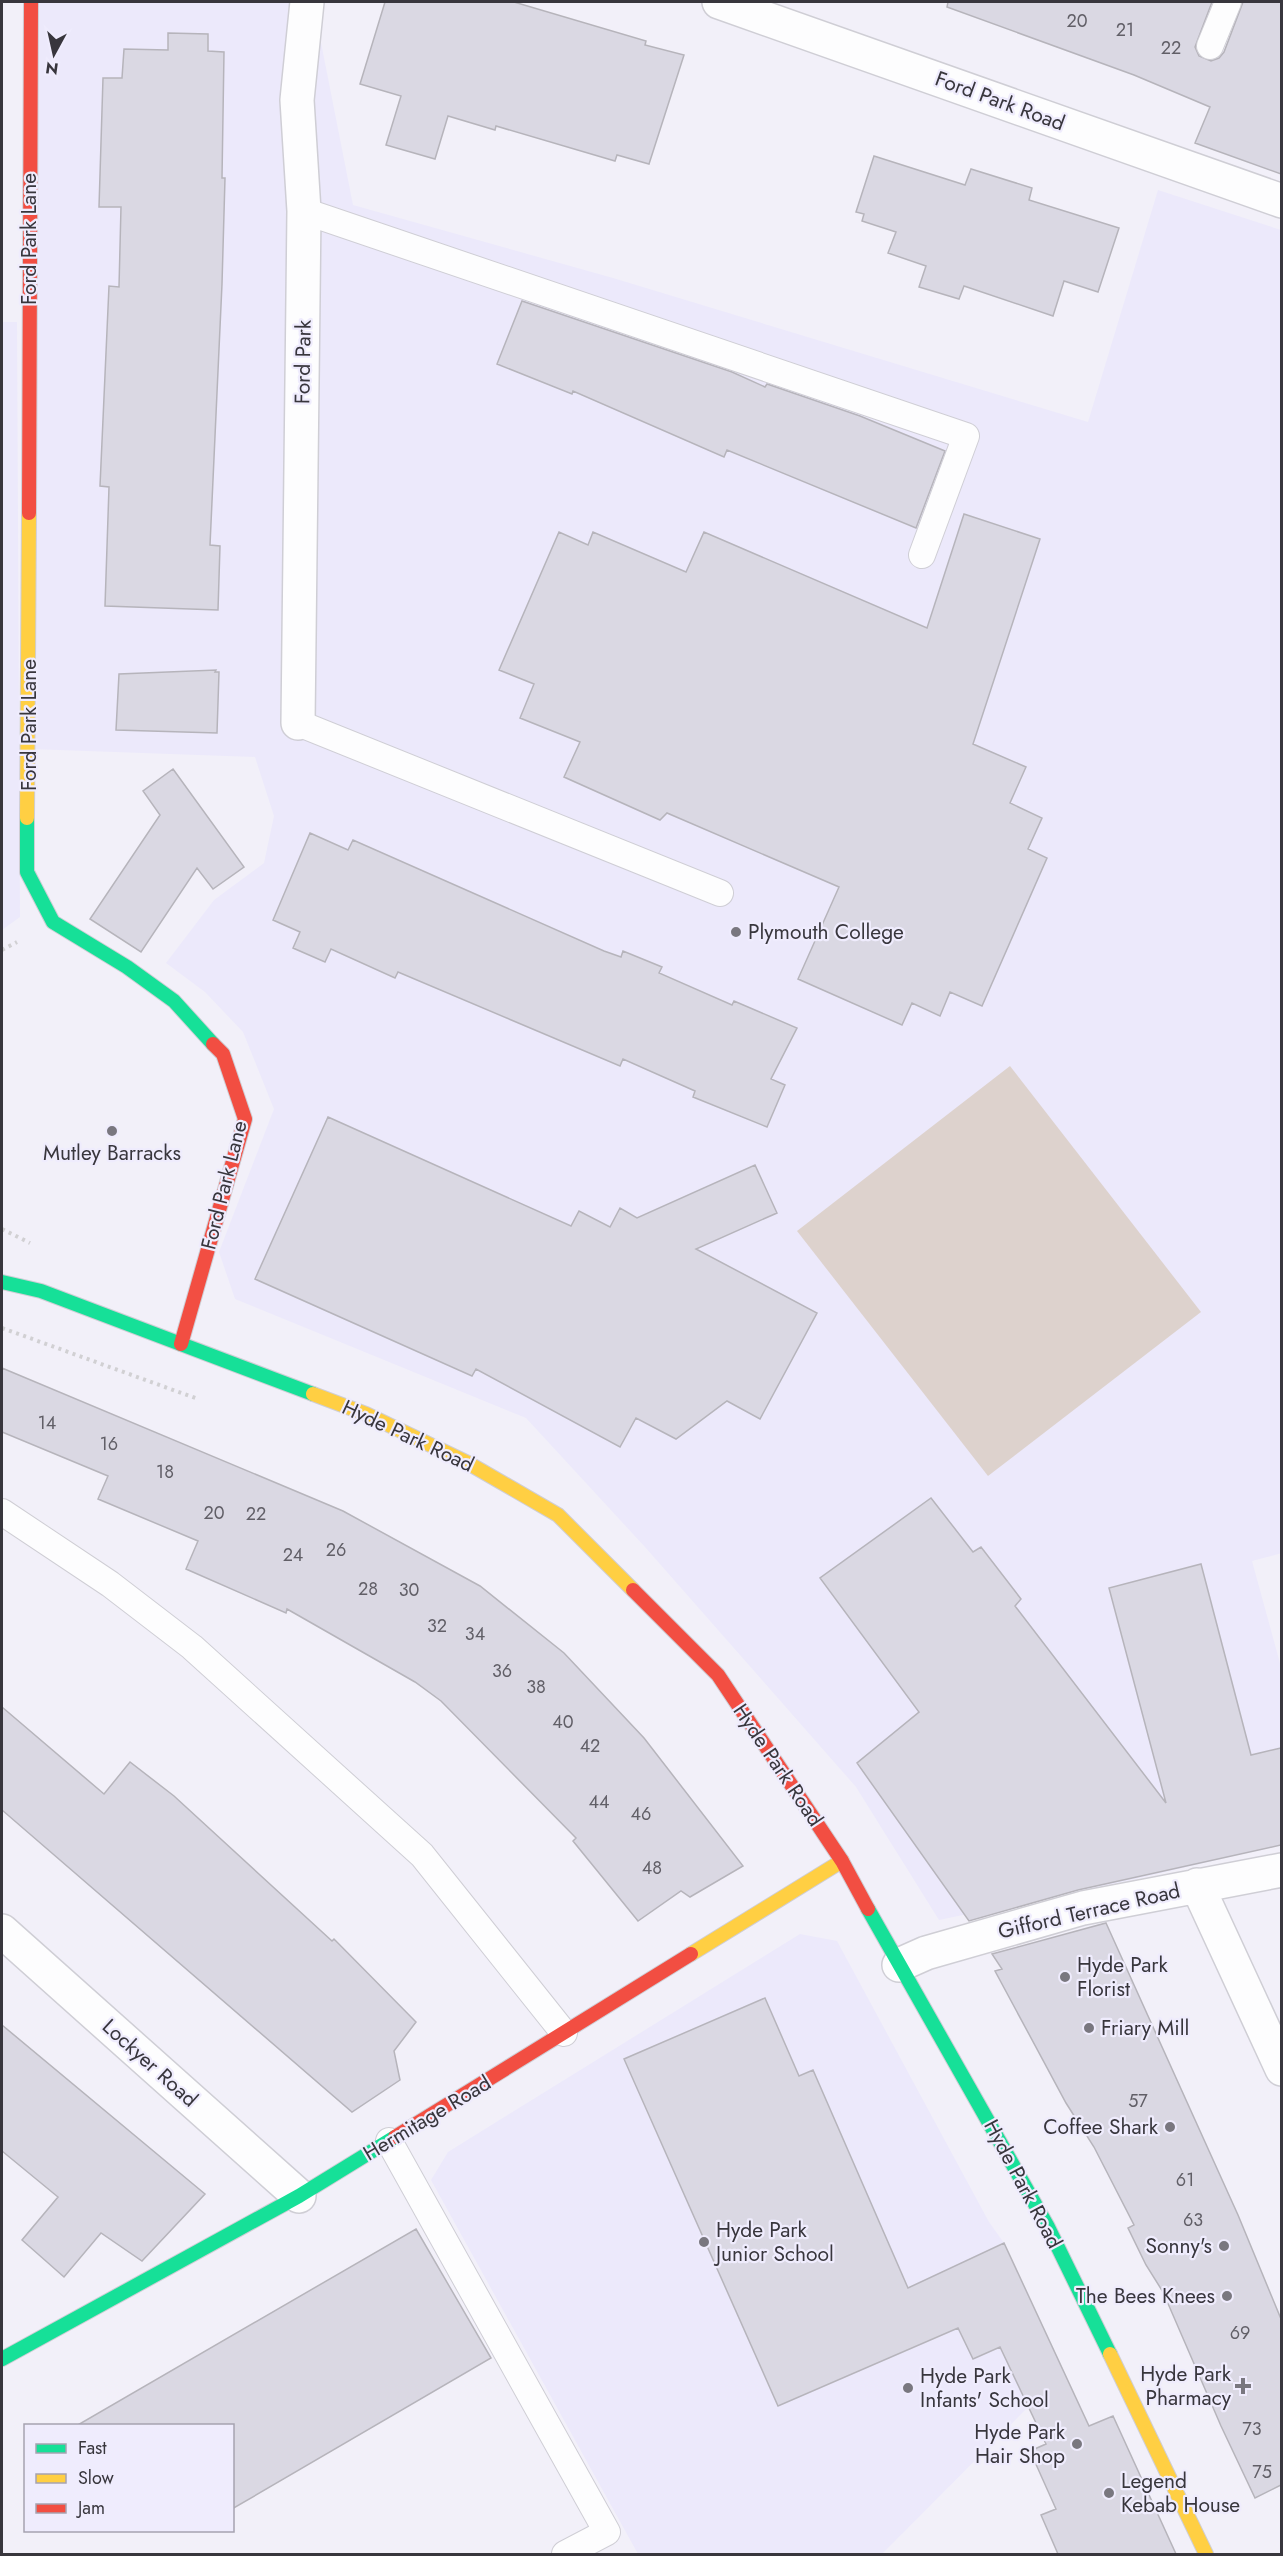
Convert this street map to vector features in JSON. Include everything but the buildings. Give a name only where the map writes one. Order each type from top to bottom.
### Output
[{"type":"street","name":"Ford Park","points":[[298,723],[304,211],[297,100],[307,2]]},
{"type":"street","name":"Ford Park Road","points":[[719,2],[1281,201]]},
{"type":"street","name":"Ford Park Lane","points":[[31,7],[27,872],[53,922],[127,967],[174,1001],[223,1054],[245,1119],[181,1344]]},
{"type":"street","name":"Hyde Park Road","points":[[17,1271],[41,1291]]},
{"type":"street","name":"Hyde Park Road","points":[[2,1282],[41,1291],[366,1414],[468,1463],[558,1515],[718,1675],[842,1861],[899,1965],[963,2073],[1048,2227],[1206,2554]]},
{"type":"street","name":"Hermitage Road","points":[[2,2359],[299,2196],[842,1861]]},
{"type":"street","name":"Gifford Terrace Road","points":[[899,1965],[926,1953],[1083,1908],[1281,1870]]},
{"type":"street","points":[[1197,1886],[1281,2069]]},
{"type":"street","name":"Lockyer Road","points":[[2,1931],[299,2196]]},
{"type":"lane","points":[[1210,46],[1228,2]]},
{"type":"lane","points":[[304,211],[966,436],[922,555]]},
{"type":"lane","points":[[298,723],[720,893]]},
{"type":"lane","points":[[2,1512],[110,1584],[192,1647],[422,1855],[564,2033]]},
{"type":"lane","points":[[389,2141],[607,2532],[565,2554]]},
{"type":"path","points":[[2,1328],[202,1400]]},
{"type":"shaded area","name":"Plymouth College","points":[[31,2],[313,2],[353,205],[613,278],[1088,422],[1158,190],[1281,230],[1282,1553],[1252,1561],[1281,1667],[1281,1845],[1131,1880],[939,1920],[856,1787],[645,1547],[526,1418],[235,1299],[219,1252],[274,1109],[243,1032],[205,992],[166,963],[214,900],[264,863],[274,816],[255,757],[30,749]]},
{"type":"shaded area","points":[[2,322],[17,322],[20,917],[2,930]]},
{"type":"shaded area","points":[[1010,1066],[1201,1312],[988,1476],[797,1231]]},
{"type":"shaded area","name":"Hyde Park Junior School","points":[[800,1934],[837,1941],[989,2222],[1004,2243],[1064,2371],[882,2554],[638,2554],[431,2180],[448,2152]]},
{"type":"traffic: fast","points":[[27,818],[27,872],[53,922],[127,967],[174,1001],[213,1044]]},
{"type":"traffic: fast","points":[[2,1282],[41,1291],[313,1394]]},
{"type":"traffic: fast","points":[[868,1909],[1048,2227],[1110,2354]]},
{"type":"traffic: fast","points":[[2,2359],[299,2196],[395,2137]]},
{"type":"traffic: slow","points":[[27,818],[29,513]]},
{"type":"traffic: slow","points":[[313,1394],[366,1414],[468,1463],[558,1515],[633,1590]]},
{"type":"traffic: slow","points":[[691,1954],[842,1861]]},
{"type":"traffic: slow","points":[[1110,2354],[1206,2554]]},
{"type":"traffic: jam","points":[[29,513],[31,2]]},
{"type":"traffic: jam","points":[[181,1344],[245,1119],[223,1054],[213,1044]]},
{"type":"traffic: jam","points":[[633,1590],[718,1675],[842,1861],[868,1909]]},
{"type":"traffic: jam","points":[[395,2137],[691,1954]]},
{"type":"place","name":"Plymouth College","points":[[736,932]]},
{"type":"place","name":"Mutley Barracks","points":[[112,1131]]},
{"type":"place","name":"Hyde Park Florist","points":[[1065,1977]]},
{"type":"place","name":"Friary Mill","points":[[1089,2028]]},
{"type":"place","name":"Coffee Shark","points":[[1170,2127]]},
{"type":"place","name":"Hyde Park Junior School","points":[[704,2242]]},
{"type":"place","name":"Sonny's","points":[[1224,2246]]},
{"type":"place","name":"The Bees Knees","points":[[1227,2296]]},
{"type":"place","name":"Hyde Park Pharmacy","points":[[1243,2386]]},
{"type":"place","name":"Hyde Park Infants' School","points":[[908,2388]]},
{"type":"place","name":"Hyde Park Hair Shop","points":[[1077,2444]]},
{"type":"place","name":"Legend Kebab House","points":[[1109,2493]]}]
